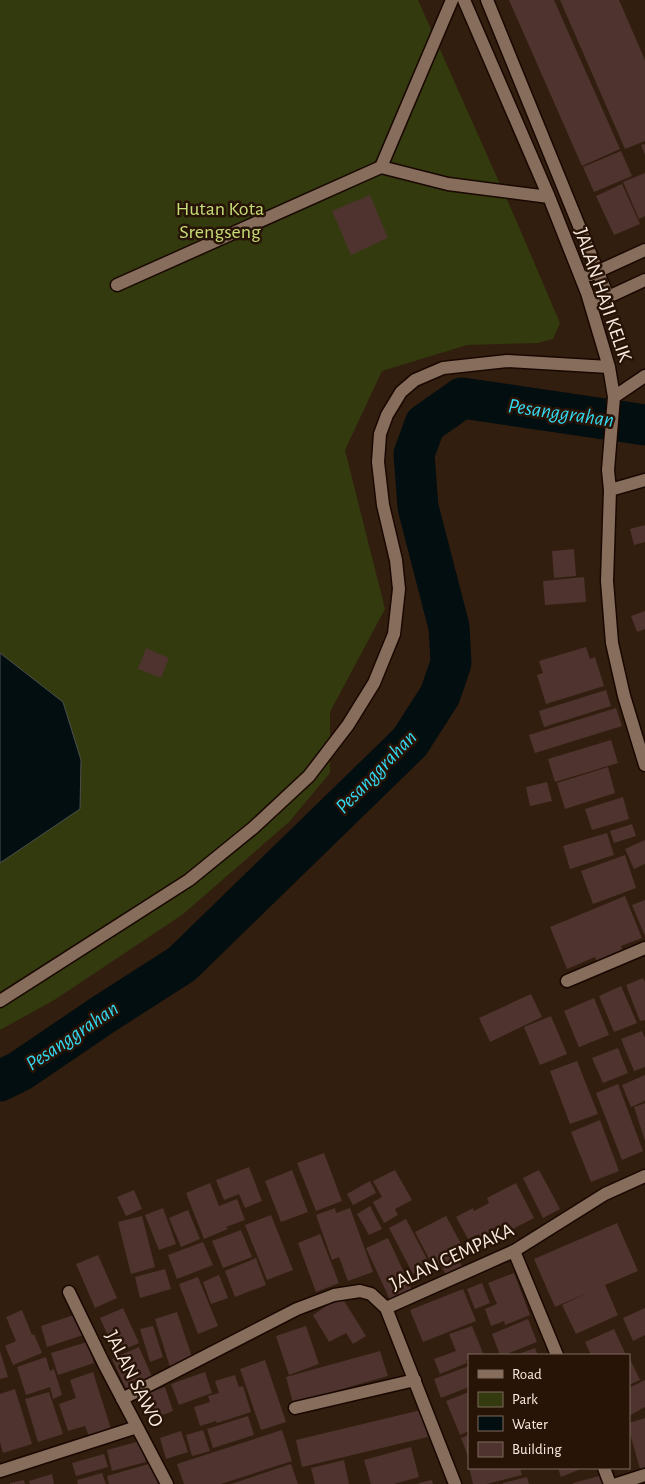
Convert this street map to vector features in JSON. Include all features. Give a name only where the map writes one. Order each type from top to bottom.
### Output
[{"type":"street","points":[[381,167],[452,0]]},
{"type":"street","name":"JALAN HAJI KELIK","points":[[464,0],[549,197],[591,304],[609,368],[614,402],[608,470],[610,490],[607,582],[612,643],[624,696],[644,757]]},
{"type":"street","points":[[487,0],[608,297]]},
{"type":"street","points":[[117,285],[381,167],[448,184],[549,197]]},
{"type":"street","points":[[581,279],[645,250]]},
{"type":"street","points":[[591,304],[645,280]]},
{"type":"street","points":[[0,1001],[196,874],[253,828],[309,776],[348,725],[374,683],[394,634],[399,589],[396,560],[383,505],[378,462],[380,434],[387,415],[402,392],[415,380],[443,368],[507,361],[609,368]]},
{"type":"street","points":[[614,402],[645,376]]},
{"type":"street","points":[[610,490],[645,480]]},
{"type":"street","points":[[567,980],[645,948]]},
{"type":"street","name":"JALAN CEMPAKA","points":[[455,1484],[386,1308],[514,1251],[605,1194],[645,1176]]},
{"type":"street","points":[[514,1251],[557,1354]]},
{"type":"street","points":[[122,1399],[296,1309],[334,1295],[360,1291],[371,1294],[386,1308]]},
{"type":"street","name":"JALAN SAWO","points":[[68,1292],[167,1484]]},
{"type":"street","points":[[295,1408],[415,1380]]},
{"type":"street","points":[[0,1471],[137,1427]]},
{"type":"street","points":[[604,1469],[610,1484]]},
{"type":"street","points":[[617,1484],[645,1475]]},
{"type":"green space","name":"Hutan Kota Srengseng","points":[[0,0],[418,0],[560,323],[553,339],[538,343],[467,345],[382,371],[345,450],[385,609],[330,712],[330,773],[289,822],[182,915],[56,999],[0,1030]]},
{"type":"water","points":[[0,653],[63,702],[81,760],[80,809],[0,863]]},
{"type":"building","points":[[509,0],[554,0],[620,149],[582,166]]},
{"type":"building","points":[[560,0],[619,0],[645,60],[645,141],[625,149]]},
{"type":"building","points":[[645,144],[645,155],[641,145]]},
{"type":"building","points":[[621,151],[632,176],[594,192],[583,167]]},
{"type":"building","points":[[645,173],[645,216],[639,219],[623,182]]},
{"type":"building","points":[[622,184],[640,224],[614,235],[596,196]]},
{"type":"building","points":[[370,195],[388,238],[351,255],[332,211]]},
{"type":"building","points":[[645,525],[645,542],[634,545],[630,529]]},
{"type":"building","points":[[574,549],[576,576],[554,578],[552,551]]},
{"type":"building","points":[[584,577],[586,602],[545,605],[543,581]]},
{"type":"building","points":[[645,611],[645,629],[637,632],[631,616]]},
{"type":"building","points":[[586,647],[590,659],[595,657],[604,686],[546,704],[537,675],[543,673],[539,661]]},
{"type":"building","points":[[146,648],[169,658],[161,678],[138,669]]},
{"type":"building","points":[[606,690],[611,706],[544,727],[539,711]]},
{"type":"building","points":[[616,708],[622,726],[535,753],[529,735]]},
{"type":"building","points":[[611,740],[618,763],[555,782],[548,759]]},
{"type":"building","points":[[608,767],[615,793],[565,809],[557,783]]},
{"type":"building","points":[[547,782],[552,801],[530,806],[526,787]]},
{"type":"building","points":[[623,797],[629,819],[592,830],[585,809]]},
{"type":"building","points":[[632,824],[636,836],[614,843],[610,831]]},
{"type":"building","points":[[607,833],[614,855],[570,869],[563,846]]},
{"type":"building","points":[[645,840],[645,864],[634,869],[625,849]]},
{"type":"building","points":[[625,855],[636,888],[593,904],[581,871]]},
{"type":"building","points":[[625,896],[642,938],[621,946],[625,956],[599,967],[595,957],[567,969],[550,927]]},
{"type":"building","points":[[645,900],[645,936],[632,905]]},
{"type":"building","points":[[643,978],[645,982],[645,1020],[640,1021],[626,985]]},
{"type":"building","points":[[621,986],[637,1023],[614,1032],[599,996]]},
{"type":"building","points":[[531,994],[542,1017],[490,1042],[479,1018]]},
{"type":"building","points":[[594,998],[609,1035],[579,1047],[564,1011]]},
{"type":"building","points":[[551,1016],[567,1054],[540,1065],[524,1027]]},
{"type":"building","points":[[642,1031],[645,1038],[645,1067],[634,1071],[621,1039]]},
{"type":"building","points":[[618,1048],[628,1073],[603,1083],[592,1058]]},
{"type":"building","points":[[577,1061],[598,1114],[570,1124],[550,1071]]},
{"type":"building","points":[[645,1075],[645,1101],[631,1107],[622,1085]]},
{"type":"building","points":[[618,1084],[643,1151],[622,1160],[596,1093]]},
{"type":"building","points":[[645,1103],[645,1141],[634,1107]]},
{"type":"building","points":[[600,1120],[619,1171],[591,1182],[571,1132]]},
{"type":"building","points":[[324,1153],[342,1201],[316,1211],[297,1163]]},
{"type":"building","points":[[249,1167],[262,1201],[245,1208],[239,1194],[224,1200],[216,1180]]},
{"type":"building","points":[[292,1170],[308,1212],[281,1222],[265,1181]]},
{"type":"building","points":[[395,1170],[412,1200],[395,1209],[398,1215],[384,1223],[373,1202],[382,1197],[373,1181]]},
{"type":"building","points":[[539,1170],[560,1209],[543,1218],[523,1178]]},
{"type":"building","points":[[370,1181],[376,1193],[353,1205],[347,1194]]},
{"type":"building","points":[[210,1183],[219,1206],[237,1199],[245,1220],[226,1227],[228,1229],[204,1239],[186,1193]]},
{"type":"building","points":[[516,1183],[534,1218],[505,1233],[502,1226],[480,1237],[479,1234],[468,1239],[456,1217],[473,1208],[474,1211],[489,1203],[487,1198]]},
{"type":"building","points":[[134,1190],[142,1209],[126,1216],[117,1197]]},
{"type":"building","points":[[370,1206],[382,1229],[369,1235],[357,1214]]},
{"type":"building","points":[[163,1208],[176,1244],[159,1250],[145,1215]]},
{"type":"building","points":[[335,1208],[336,1213],[350,1208],[373,1272],[348,1281],[339,1257],[332,1260],[316,1215]]},
{"type":"building","points":[[188,1210],[200,1239],[181,1247],[169,1218]]},
{"type":"building","points":[[271,1215],[293,1270],[267,1280],[245,1225]]},
{"type":"building","points":[[142,1216],[155,1267],[131,1274],[118,1222]]},
{"type":"building","points":[[446,1216],[465,1251],[456,1256],[463,1268],[447,1276],[440,1264],[434,1268],[415,1232]]},
{"type":"building","points":[[406,1219],[430,1265],[413,1274],[389,1228]]},
{"type":"building","points":[[617,1223],[638,1271],[605,1285],[618,1315],[576,1334],[562,1305],[589,1292],[555,1307],[534,1259]]},
{"type":"building","points":[[241,1230],[252,1257],[223,1268],[212,1241]]},
{"type":"building","points":[[320,1234],[339,1283],[316,1292],[298,1243]]},
{"type":"building","points":[[388,1238],[413,1292],[391,1302],[366,1248]]},
{"type":"building","points":[[203,1242],[213,1265],[177,1279],[168,1255]]},
{"type":"building","points":[[98,1255],[117,1298],[95,1308],[76,1264]]},
{"type":"building","points":[[256,1258],[266,1285],[235,1297],[225,1271]]},
{"type":"building","points":[[165,1269],[171,1289],[140,1298],[135,1277]]},
{"type":"building","points":[[514,1273],[530,1315],[505,1325],[504,1321],[491,1326],[485,1309],[497,1304],[488,1283]]},
{"type":"building","points":[[219,1275],[228,1298],[211,1304],[203,1282]]},
{"type":"building","points":[[198,1277],[218,1326],[198,1334],[179,1284]]},
{"type":"building","points":[[482,1283],[490,1303],[475,1309],[467,1289]]},
{"type":"building","points":[[463,1289],[476,1321],[423,1342],[410,1310]]},
{"type":"building","points":[[341,1296],[366,1336],[353,1344],[346,1333],[329,1342],[313,1315]]},
{"type":"building","points":[[123,1308],[139,1343],[116,1353],[100,1318]]},
{"type":"building","points":[[645,1308],[645,1335],[633,1341],[623,1318]]},
{"type":"building","points":[[22,1310],[42,1353],[13,1365],[5,1346],[16,1341],[6,1317]]},
{"type":"building","points":[[177,1312],[193,1360],[170,1367],[155,1319]]},
{"type":"building","points":[[77,1314],[83,1335],[47,1347],[41,1326]]},
{"type":"building","points":[[528,1319],[537,1342],[507,1354],[500,1354],[492,1334]]},
{"type":"building","points":[[153,1326],[163,1357],[150,1362],[140,1329]]},
{"type":"building","points":[[306,1326],[319,1364],[289,1375],[276,1336]]},
{"type":"building","points":[[472,1326],[483,1353],[468,1354],[467,1363],[440,1374],[434,1359],[456,1351],[449,1334]]},
{"type":"building","points":[[614,1329],[626,1354],[591,1354],[585,1342]]},
{"type":"building","points":[[87,1342],[94,1363],[58,1375],[51,1353]]},
{"type":"building","points":[[139,1347],[153,1379],[127,1391],[112,1359]]},
{"type":"building","points":[[535,1348],[538,1354],[519,1354]]},
{"type":"building","points":[[0,1351],[8,1377],[0,1379]]},
{"type":"building","points":[[380,1351],[388,1376],[293,1403],[286,1377]]},
{"type":"building","points":[[46,1357],[50,1371],[54,1369],[62,1395],[53,1399],[50,1387],[26,1395],[17,1367]]},
{"type":"building","points":[[630,1359],[640,1380],[630,1385]]},
{"type":"building","points":[[265,1360],[286,1422],[261,1430],[240,1369]]},
{"type":"building","points":[[468,1366],[468,1387],[441,1398],[434,1379]]},
{"type":"building","points":[[93,1372],[112,1432],[90,1439],[85,1426],[68,1431],[59,1404],[76,1398],[70,1380]]},
{"type":"building","points":[[205,1372],[212,1393],[179,1405],[171,1384]]},
{"type":"building","points":[[235,1375],[239,1387],[243,1386],[251,1412],[217,1423],[216,1421],[200,1426],[194,1407],[210,1402],[208,1396],[219,1393],[215,1381]]},
{"type":"building","points":[[645,1380],[645,1407],[630,1415],[630,1388]]},
{"type":"building","points":[[165,1387],[173,1411],[149,1420],[140,1396]]},
{"type":"building","points":[[15,1389],[32,1444],[3,1453],[0,1442],[0,1394]]},
{"type":"building","points":[[49,1392],[63,1434],[38,1442],[25,1399]]},
{"type":"building","points":[[468,1392],[468,1431],[460,1435],[446,1401]]},
{"type":"building","points":[[421,1410],[428,1437],[302,1467],[296,1440]]},
{"type":"building","points":[[248,1416],[254,1435],[213,1448],[207,1429]]},
{"type":"building","points":[[645,1418],[645,1467],[640,1469],[630,1434],[630,1423]]},
{"type":"building","points":[[203,1430],[210,1451],[192,1456],[186,1435]]},
{"type":"building","points":[[282,1430],[292,1461],[221,1484],[184,1484],[177,1464]]},
{"type":"building","points":[[181,1431],[188,1452],[166,1459],[160,1438]]},
{"type":"building","points":[[468,1435],[468,1456],[461,1438]]},
{"type":"building","points":[[140,1441],[146,1462],[112,1471],[107,1450]]},
{"type":"building","points":[[411,1447],[419,1477],[394,1484],[371,1484],[364,1460]]},
{"type":"building","points":[[104,1454],[108,1467],[76,1476],[72,1463]]},
{"type":"building","points":[[344,1460],[349,1484],[315,1484],[311,1468]]},
{"type":"building","points":[[152,1463],[158,1484],[109,1484],[107,1476]]},
{"type":"building","points":[[291,1464],[298,1484],[231,1484]]},
{"type":"building","points":[[469,1469],[520,1469],[522,1475],[487,1484],[473,1484]]},
{"type":"building","points":[[558,1469],[581,1469],[561,1477]]},
{"type":"building","points":[[102,1473],[106,1484],[78,1484],[77,1480]]},
{"type":"building","points":[[52,1474],[54,1484],[30,1484],[29,1481]]},
{"type":"building","points":[[603,1475],[606,1484],[573,1484],[573,1483]]},
{"type":"building","points":[[527,1477],[529,1484],[503,1484],[503,1483]]},
{"type":"building","points":[[24,1480],[25,1484],[10,1484],[10,1483]]},
{"type":"building","points":[[432,1480],[433,1484],[419,1484],[419,1483]]},
{"type":"waterway","name":"Pesanggrahan","points":[[0,1081],[20,1071],[182,964],[410,742],[440,695],[451,663],[449,627],[418,507],[414,454],[425,424],[462,398],[645,425]]}]
